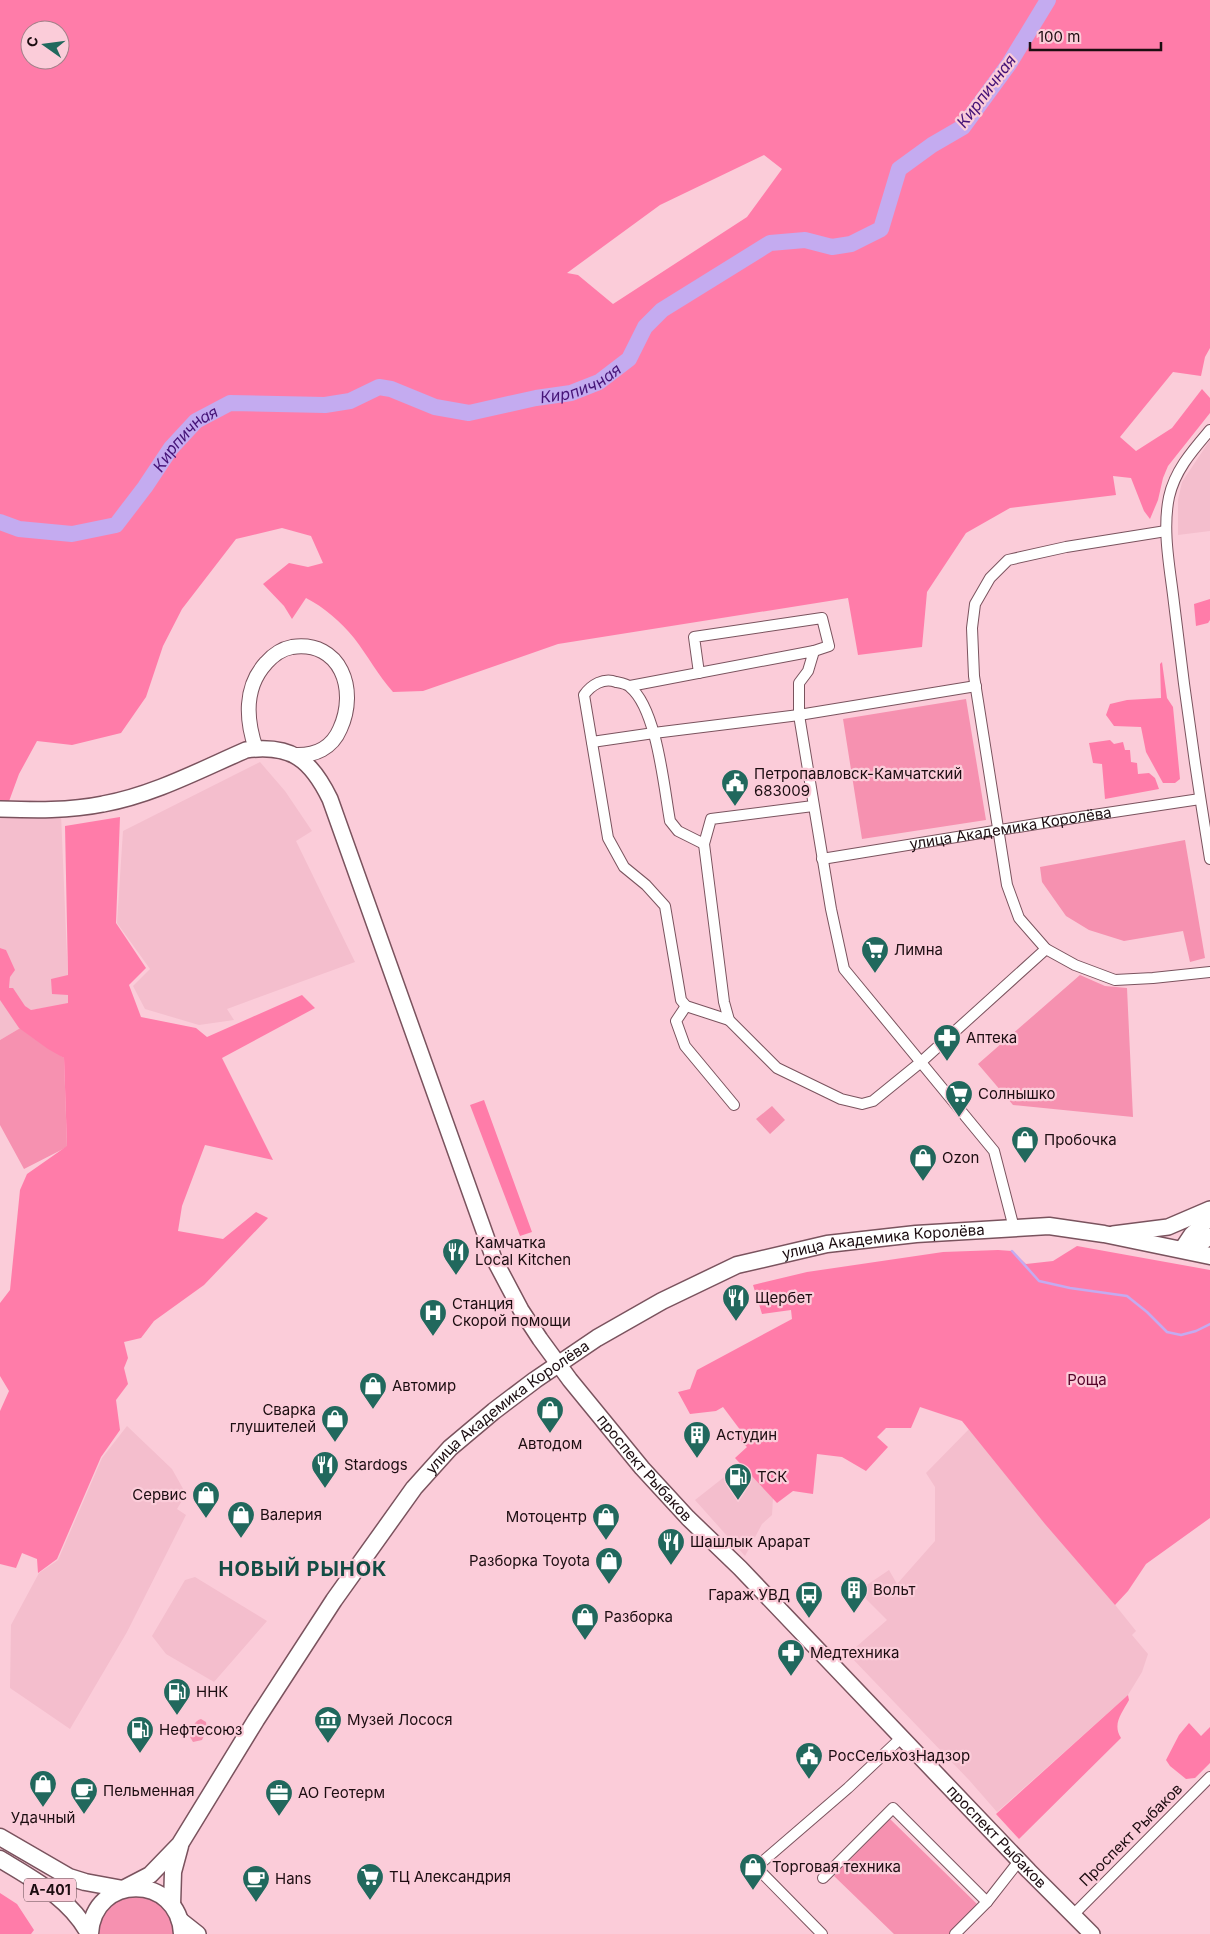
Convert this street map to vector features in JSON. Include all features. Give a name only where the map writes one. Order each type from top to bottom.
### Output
[{"type":"main road","points":[[0,809],[45,810],[104,804],[140,794],[246,750],[276,748],[294,755]]},
{"type":"main road","name":"проспект Рыбаков","points":[[294,755],[311,768],[321,781],[330,799],[494,1260],[521,1310],[557,1364],[642,1468],[688,1518],[740,1568],[1092,1934]]},
{"type":"main road","points":[[1104,1234],[1168,1227],[1210,1209]]},
{"type":"main road","points":[[1187,1250],[1192,1234],[1210,1218]]},
{"type":"main road","name":"улица Академика Королёва","points":[[90,1934],[92,1919],[100,1905],[111,1896],[150,1875],[180,1844],[261,1712],[350,1576],[414,1488],[450,1448],[494,1411],[557,1364],[597,1338],[662,1301],[737,1265],[827,1244],[916,1234],[1049,1226],[1104,1234],[1210,1256]]},
{"type":"main road","points":[[1187,1250],[1210,1236]]},
{"type":"main road","name":"А-401","points":[[0,1837],[69,1877],[123,1889]]},
{"type":"main road","name":"улица Академика Королёва","points":[[178,1919],[173,1872],[180,1844]]},
{"type":"main road","name":"А-401","points":[[0,1859],[59,1896],[90,1934]]},
{"type":"main road","points":[[123,1889],[136,1887],[162,1895],[178,1919],[198,1934]]},
{"type":"street","points":[[1210,430],[1183,463],[1174,480],[1168,503],[1166,531],[1179,650],[1210,859]]},
{"type":"street","points":[[1166,531],[1066,547],[1008,560],[990,578],[975,604],[972,628],[976,686],[1007,885],[1020,918],[1046,949],[1075,966],[1115,980],[1210,972]]},
{"type":"street","points":[[699,673],[694,638],[822,618],[829,646],[814,651],[699,673],[630,686],[610,679],[590,686],[584,695],[608,838],[624,868],[646,885],[665,906],[681,1000],[686,1006],[729,1020],[777,1068],[841,1099],[862,1104],[873,1101],[921,1062],[1046,949]]},
{"type":"street","points":[[256,749],[250,732],[248,715],[253,680],[264,664],[281,651],[290,648],[311,648],[327,656],[341,669],[346,679],[348,708],[339,732],[327,747],[309,755],[294,755]]},
{"type":"street","points":[[814,651],[808,671],[799,683],[799,715],[832,917],[844,969],[994,1151],[1014,1228]]},
{"type":"street","points":[[630,686],[642,700],[654,733],[670,821],[678,831],[704,844]]},
{"type":"street","points":[[592,742],[799,715],[976,686]]},
{"type":"street","name":"улица Академика Королёва","points":[[822,859],[1200,799]]},
{"type":"street","points":[[729,1020],[724,1002],[704,844],[711,819],[813,806]]},
{"type":"street","points":[[686,1006],[676,1021],[684,1046],[734,1105]]},
{"type":"street","points":[[822,1934],[760,1871],[761,1863],[848,1788],[902,1738]]},
{"type":"street","name":"Проспект Рыбаков","points":[[1073,1915],[1210,1777]]},
{"type":"street","points":[[823,1878],[893,1808],[987,1902]]},
{"type":"street","points":[[955,1934],[987,1902],[1019,1860]]},
{"type":"shaded area","points":[[1210,440],[1210,531],[1178,535],[1178,500],[1182,482]]},
{"type":"shaded area","points":[[966,699],[986,820],[862,839],[843,719]]},
{"type":"shaded area","points":[[260,762],[285,791],[312,831],[296,841],[355,962],[227,1009],[234,1020],[199,1025],[145,1009],[133,986],[150,969],[117,923],[123,831]]},
{"type":"shaded area","points":[[61,814],[69,1004],[31,1010],[21,1006],[9,988],[10,977],[6,950],[0,948],[0,816]]},
{"type":"shaded area","points":[[1185,840],[1205,958],[1190,962],[1183,931],[1124,941],[1089,930],[1066,916],[1042,882],[1040,867]]},
{"type":"shaded area","points":[[1080,975],[1105,986],[1127,988],[1133,1117],[1013,1105],[978,1064]]},
{"type":"shaded area","points":[[0,989],[22,1027],[0,1040]]},
{"type":"shaded area","points":[[22,1027],[64,1058],[67,1147],[24,1169],[0,1125],[0,1040]]},
{"type":"shaded area","points":[[772,1106],[785,1120],[770,1134],[756,1119]]},
{"type":"shaded area","points":[[127,1426],[172,1469],[186,1494],[177,1509],[186,1515],[127,1632],[70,1729],[10,1688],[11,1625],[39,1573],[58,1560],[102,1458]]},
{"type":"shaded area","points":[[972,1426],[1136,1631],[1132,1635],[1148,1654],[1142,1672],[1128,1695],[997,1812],[969,1780],[848,1654],[887,1620],[858,1591],[889,1570],[897,1584],[935,1541],[935,1487],[926,1473]]},
{"type":"shaded area","points":[[742,1463],[773,1498],[772,1515],[762,1524],[745,1556],[695,1500]]},
{"type":"shaded area","points":[[195,1577],[267,1621],[214,1682],[166,1654],[152,1636],[185,1580]]},
{"type":"shaded area","points":[[201,1719],[206,1722],[207,1729],[202,1740],[193,1742],[190,1737],[192,1729],[196,1722]]},
{"type":"shaded area","points":[[890,1819],[978,1905],[950,1934],[894,1934],[834,1876]]},
{"type":"shaded area","points":[[148,1895],[170,1913],[176,1934],[96,1934],[104,1914],[113,1902],[126,1897]]},
{"type":"green space","points":[[0,0],[1210,0],[1210,348],[1205,357],[1201,376],[1173,372],[1120,437],[1136,451],[1172,428],[1202,389],[1210,398],[1210,413],[1168,466],[1150,519],[1144,511],[1131,478],[1113,476],[1116,495],[1010,508],[966,533],[927,592],[922,647],[858,655],[848,598],[558,644],[423,691],[393,692],[354,638],[332,615],[306,598],[292,619],[284,606],[263,584],[289,563],[308,567],[323,563],[311,536],[282,528],[236,539],[182,609],[163,646],[146,697],[121,733],[72,745],[37,741],[19,774],[8,804],[0,804]],"holes":[[[764,155],[782,169],[747,217],[613,304],[578,275],[567,273],[660,205]]]},
{"type":"green space","points":[[1210,599],[1210,620],[1208,623],[1196,626],[1194,604]]},
{"type":"green space","points":[[1162,662],[1167,698],[1173,707],[1180,779],[1175,783],[1163,783],[1146,752],[1141,727],[1114,726],[1106,715],[1110,704],[1127,700],[1161,698],[1160,664]]},
{"type":"green space","points":[[1110,740],[1114,744],[1123,742],[1125,750],[1130,750],[1131,762],[1137,763],[1138,774],[1149,773],[1155,778],[1159,789],[1105,799],[1102,764],[1093,763],[1089,743]]},
{"type":"green space","points":[[120,817],[116,923],[146,968],[129,985],[141,1017],[196,1028],[207,1037],[302,995],[315,1008],[222,1058],[273,1160],[205,1145],[182,1206],[178,1231],[223,1239],[256,1212],[268,1218],[204,1285],[154,1321],[141,1338],[124,1342],[128,1358],[124,1368],[128,1384],[116,1400],[120,1430],[101,1457],[57,1559],[38,1573],[37,1559],[22,1553],[16,1568],[0,1564],[0,1411],[9,1391],[0,1376],[0,1303],[10,1290],[20,1190],[27,1174],[67,1146],[64,1058],[19,1028],[0,1000],[0,948],[6,950],[15,970],[10,977],[9,988],[13,988],[25,1006],[31,1010],[68,1003],[68,995],[52,994],[51,979],[68,975],[65,826]]},
{"type":"green space","points":[[484,1100],[532,1232],[520,1236],[470,1105]]},
{"type":"green space","name":"Роща","points":[[1077,1246],[1210,1270],[1210,1518],[1146,1564],[1128,1591],[1115,1605],[1045,1524],[962,1421],[920,1407],[911,1428],[886,1428],[877,1437],[888,1447],[866,1471],[842,1457],[817,1454],[813,1494],[793,1491],[777,1503],[735,1458],[747,1447],[738,1438],[741,1431],[723,1407],[716,1411],[690,1414],[678,1392],[690,1389],[697,1370],[792,1319],[791,1310],[762,1314],[753,1285],[807,1272],[943,1252],[1012,1251],[1026,1264],[1053,1261]]},
{"type":"green space","points":[[1128,1695],[1129,1700],[1121,1714],[1117,1728],[1121,1738],[1019,1839],[996,1814]]},
{"type":"green space","points":[[1189,1723],[1201,1736],[1210,1727],[1210,1763],[1195,1778],[1186,1779],[1170,1766],[1166,1760],[1179,1735]]},
{"type":"green space","points":[[0,1893],[17,1904],[34,1930],[31,1934],[0,1934]]},
{"type":"waterway","name":"Кирпичная","points":[[0,522],[19,529],[72,534],[116,525],[145,487],[171,448],[196,421],[230,403],[325,405],[350,401],[379,387],[391,389],[435,407],[469,413],[536,398],[571,393],[599,382],[629,359],[645,327],[662,310],[770,243],[805,240],[832,247],[851,244],[881,229],[899,169],[932,145],[963,127],[1009,64],[1048,0]]},
{"type":"waterway","points":[[1012,1251],[1039,1281],[1070,1288],[1127,1296],[1167,1332],[1181,1335],[1196,1331],[1210,1324]]},
{"type":"place","name":"Петропавловск-Камчатский 683009","points":[[735,807]]},
{"type":"place","name":"Лимна","points":[[875,974]]},
{"type":"place","name":"Аптека","points":[[947,1062]]},
{"type":"place","name":"Солнышко","points":[[959,1118]]},
{"type":"place","name":"Пробочка","points":[[1025,1164]]},
{"type":"place","name":"Ozon","points":[[923,1182]]},
{"type":"place","name":"Камчатка Local Kitchen","points":[[456,1276]]},
{"type":"place","name":"Щербет","points":[[736,1322]]},
{"type":"place","name":"Станция Скорой помощи","points":[[433,1337]]},
{"type":"place","name":"Автомир","points":[[373,1410]]},
{"type":"place","name":"Автодом","points":[[550,1434]]},
{"type":"place","name":"Сварка глушителей","points":[[335,1443]]},
{"type":"place","name":"Астудин","points":[[697,1459]]},
{"type":"place","name":"Stardogs","points":[[325,1489]]},
{"type":"place","name":"ТСК","points":[[738,1501]]},
{"type":"place","name":"Сервис","points":[[206,1519]]},
{"type":"place","name":"Валерия","points":[[241,1539]]},
{"type":"place","name":"Мотоцентр","points":[[606,1541]]},
{"type":"place","name":"Шашлык Арарат","points":[[671,1566]]},
{"type":"place","name":"Разборка Toyota","points":[[609,1585]]},
{"type":"place","name":"Вольт","points":[[854,1614]]},
{"type":"place","name":"Гараж УВД","points":[[809,1619]]},
{"type":"place","name":"Разборка","points":[[585,1641]]},
{"type":"place","name":"Медтехника","points":[[791,1677]]},
{"type":"place","name":"ННК","points":[[177,1716]]},
{"type":"place","name":"Музей Лосося","points":[[328,1744]]},
{"type":"place","name":"Нефтесоюз","points":[[140,1754]]},
{"type":"place","name":"РосСельхозНадзор","points":[[809,1780]]},
{"type":"place","name":"Удачный","points":[[43,1808]]},
{"type":"place","name":"Пельменная","points":[[84,1815]]},
{"type":"place","name":"АО Геотерм","points":[[279,1817]]},
{"type":"place","name":"Торговая техника","points":[[753,1891]]},
{"type":"place","name":"ТЦ Александрия","points":[[370,1901]]},
{"type":"place","name":"Hans","points":[[256,1903]]},
{"type":"district","name":"НОВЫЙ РЫНОК","points":[[303,1569]]}]
